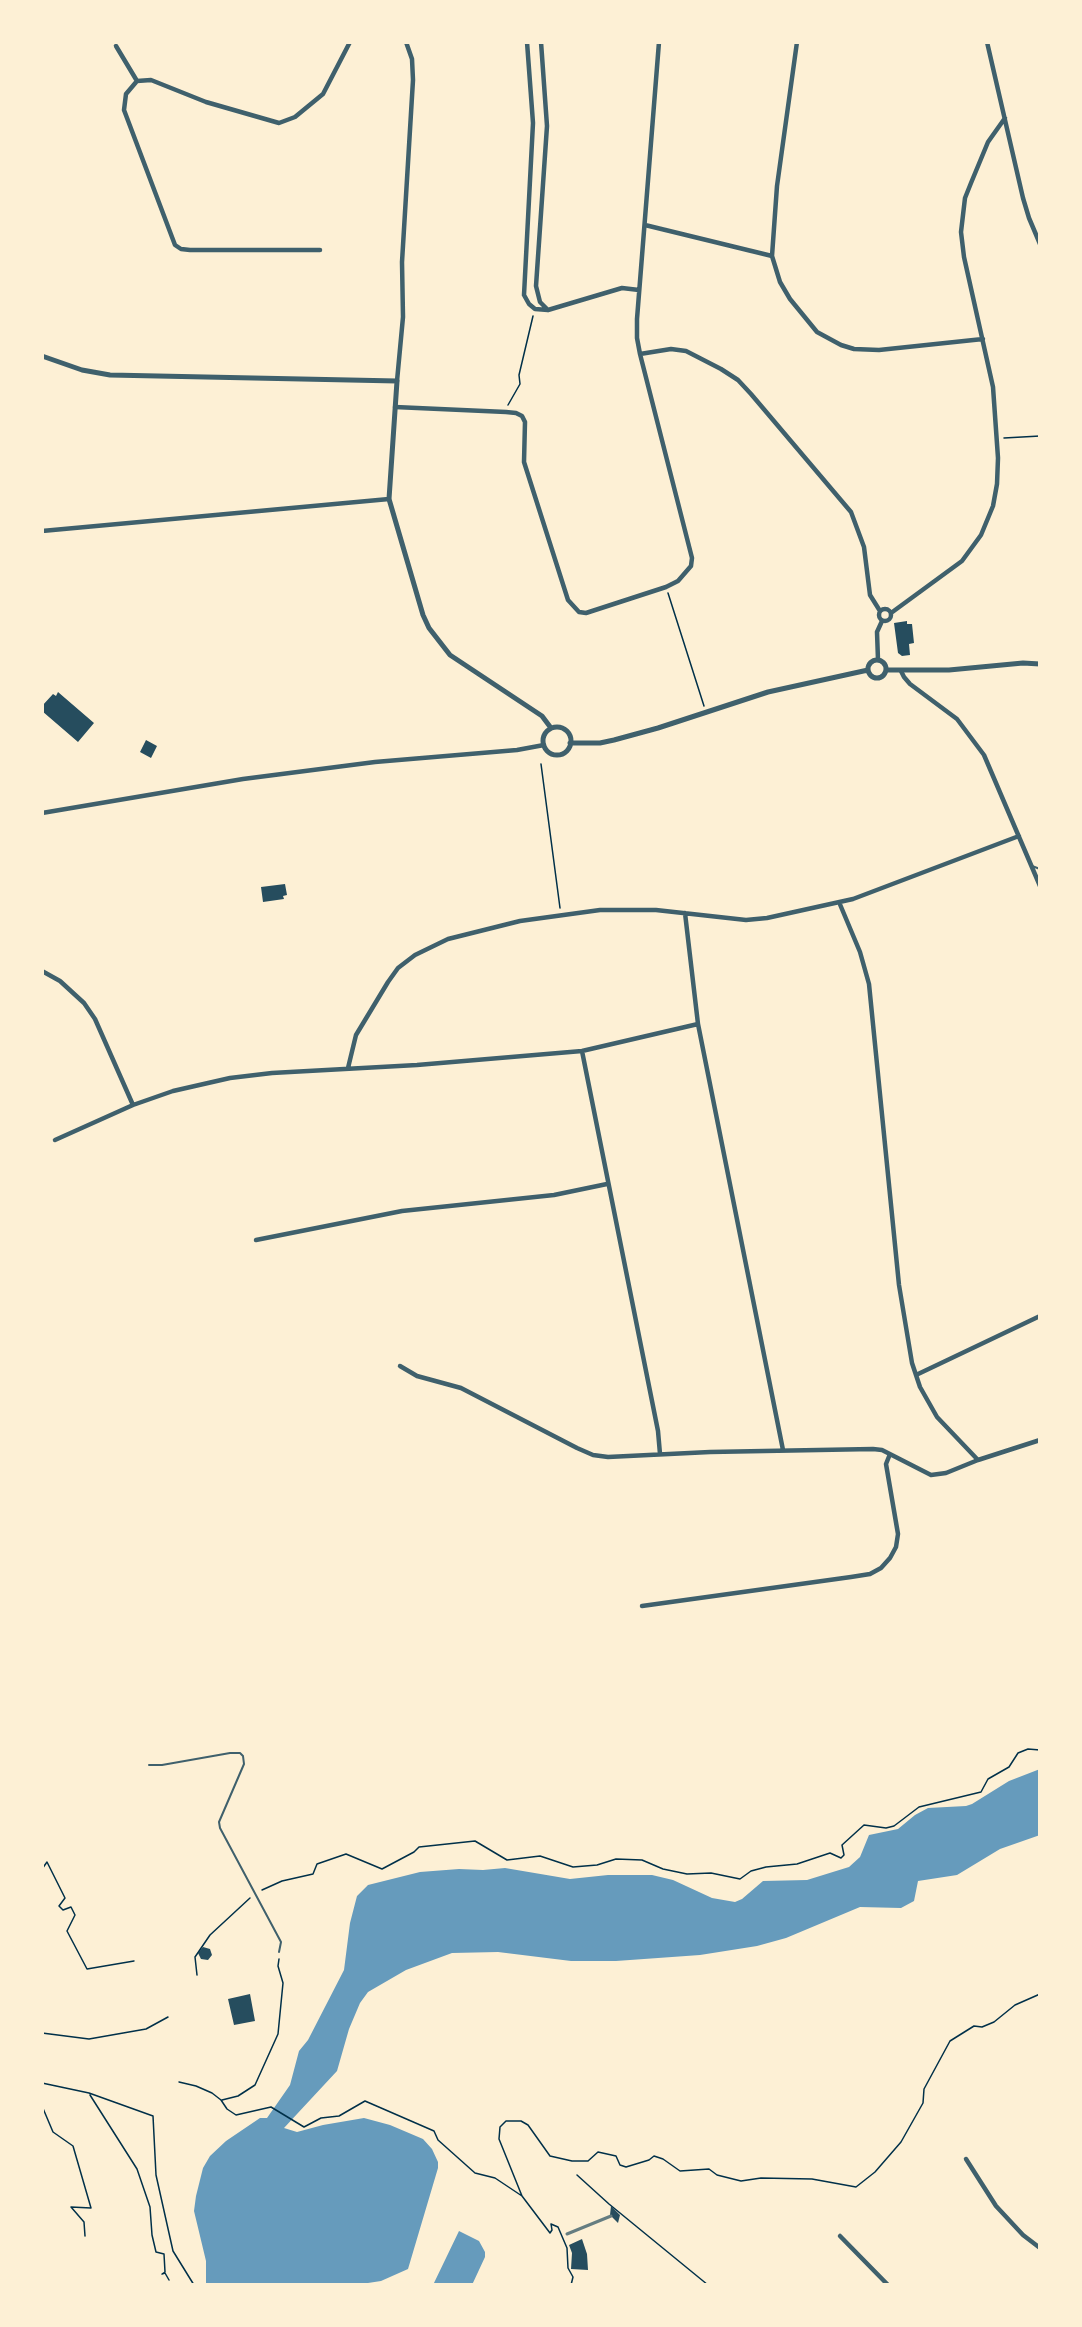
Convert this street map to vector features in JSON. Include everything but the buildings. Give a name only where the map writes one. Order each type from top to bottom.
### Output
[{"type":"street","points":[[320,250],[181,249],[175,244],[124,110],[126,94],[137,81],[150,80],[206,102],[279,123],[295,117],[323,94],[350,42]]},
{"type":"street","points":[[406,42],[412,59],[413,80],[402,262],[403,317],[389,499],[420,606],[429,628],[438,641],[450,655],[465,666],[543,716],[551,728]]},
{"type":"street","points":[[527,42],[533,123],[524,295],[535,309],[548,310],[622,288],[639,290]]},
{"type":"street","points":[[542,42],[547,126],[536,286],[540,302],[548,310]]},
{"type":"street","points":[[395,407],[506,412],[522,416],[525,422],[524,462],[568,600],[579,612],[586,614],[666,587],[687,573],[692,566],[692,558],[637,338],[659,42]]},
{"type":"street","points":[[797,42],[777,186],[772,255],[780,282],[807,323],[817,332],[854,349],[879,350],[983,339]]},
{"type":"street","points":[[987,42],[1026,208],[1040,244]]},
{"type":"street","points":[[116,46],[137,81]]},
{"type":"street","points":[[882,621],[889,620],[891,612],[962,561],[981,535],[993,506],[998,484],[993,387],[964,257],[961,232],[965,198],[988,142],[1005,118]]},
{"type":"street","points":[[645,225],[772,255]]},
{"type":"street","points":[[640,354],[671,349],[686,351],[738,380],[851,512],[864,547],[870,595],[880,611],[879,616],[882,621],[878,632],[878,660]]},
{"type":"street","points":[[42,356],[82,370],[110,375],[397,381]]},
{"type":"street","points":[[42,531],[389,499]]},
{"type":"street","points":[[880,611],[885,608],[891,612]]},
{"type":"street","points":[[868,670],[870,664],[878,660]]},
{"type":"street","points":[[868,670],[873,677],[879,678],[884,675],[886,670],[884,663],[878,660]]},
{"type":"street","points":[[886,670],[949,670],[1023,663],[1040,664]]},
{"type":"street","points":[[570,743],[600,743],[614,740],[768,692],[868,670]]},
{"type":"street","points":[[902,671],[904,678],[910,684],[944,708],[970,734],[984,755],[1040,886]]},
{"type":"street","points":[[551,728],[567,731],[570,743],[566,751],[558,755],[549,752],[544,745],[545,734],[551,728]]},
{"type":"street","points":[[42,813],[243,779],[375,762],[517,750],[544,745]]},
{"type":"street","points":[[348,1068],[352,1043],[398,969],[416,955],[448,939],[520,921],[622,909],[746,920],[788,914],[853,899],[1019,836]]},
{"type":"street","points":[[839,902],[861,952],[869,984],[899,1285],[916,1375],[937,1417],[978,1460]]},
{"type":"street","points":[[685,913],[698,1024],[783,1450]]},
{"type":"street","points":[[42,971],[60,981],[84,1003],[95,1019],[134,1105]]},
{"type":"street","points":[[55,1140],[134,1105],[173,1091],[230,1078],[582,1052],[698,1024]]},
{"type":"street","points":[[582,1052],[660,1454]]},
{"type":"street","points":[[256,1240],[402,1211],[554,1195],[607,1184]]},
{"type":"street","points":[[916,1375],[1040,1316]]},
{"type":"street","points":[[400,1366],[417,1376],[471,1392],[593,1455],[608,1457],[873,1449],[890,1454],[931,1475],[946,1473],[1040,1440]]},
{"type":"street","points":[[642,1606],[870,1574],[881,1568],[896,1547],[898,1534],[886,1464],[890,1454]]},
{"type":"street","points":[[966,2159],[996,2206],[1023,2235],[1040,2248]]},
{"type":"street","points":[[840,2236],[888,2285]]},
{"type":"lane","points":[[1032,866],[1040,869]]},
{"type":"lane","points":[[149,1765],[162,1766],[230,1753],[243,1756],[244,1764],[219,1822],[281,1942],[279,1952]]},
{"type":"path","points":[[506,412],[518,390],[519,375],[532,317],[536,314]]},
{"type":"path","points":[[997,438],[1040,436]]},
{"type":"path","points":[[666,587],[706,712]]},
{"type":"path","points":[[541,764],[561,915]]},
{"type":"path","points":[[197,1975],[195,1957],[210,1935],[255,1893],[282,1881],[313,1874],[317,1864],[346,1854],[382,1869],[419,1847],[475,1841],[507,1860],[540,1856],[573,1867],[597,1865],[616,1859],[642,1860],[663,1869],[687,1874],[711,1874],[740,1879],[751,1871],[797,1864],[830,1853],[841,1858],[844,1855],[842,1845],[864,1825],[886,1828],[894,1826],[919,1807],[981,1792],[988,1779],[1009,1767],[1018,1753],[1028,1749],[1040,1750]]},
{"type":"path","points":[[42,1869],[47,1862],[65,1898],[59,1906],[63,1910],[71,1907],[75,1915],[67,1931],[87,1969],[134,1961]]},
{"type":"path","points":[[221,2100],[238,2096],[255,2085],[278,2034],[283,1983],[278,1966],[279,1952]]},
{"type":"path","points":[[571,2285],[573,2277],[568,2268],[567,2248],[558,2228],[551,2223],[550,2234],[522,2196],[499,2139],[500,2127],[507,2121],[521,2121],[528,2125],[550,2156],[572,2161],[588,2161],[598,2152],[616,2156],[620,2165],[626,2167],[649,2160],[654,2156],[663,2158],[680,2171],[709,2169],[717,2175],[741,2181],[761,2178],[812,2179],[856,2187],[875,2172],[901,2142],[923,2103],[924,2089],[950,2041],[974,2026],[993,2022],[1016,2005],[1040,1994]]},
{"type":"path","points":[[42,2032],[89,2039],[146,2029],[168,2017]]},
{"type":"path","points":[[178,2082],[196,2086],[221,2100],[227,2109],[236,2115],[271,2107],[304,2127],[321,2118],[339,2116],[365,2101],[434,2131],[438,2140],[475,2173],[495,2178],[522,2196]]},
{"type":"path","points":[[42,2083],[89,2093],[153,2116],[156,2175],[173,2251],[194,2285]]},
{"type":"path","points":[[89,2093],[137,2169],[150,2207],[156,2252],[164,2254],[165,2272],[162,2274],[165,2273],[169,2280]]},
{"type":"path","points":[[42,2106],[53,2132],[73,2146],[91,2208],[71,2207],[84,2222],[85,2236]]},
{"type":"path","points":[[577,2175],[708,2285]]},
{"type":"water","points":[[1040,1769],[1040,1835],[1000,1849],[957,1875],[918,1881],[914,1901],[901,1908],[860,1907],[786,1938],[757,1946],[700,1955],[616,1961],[571,1961],[498,1952],[452,1953],[406,1970],[368,1992],[360,2003],[349,2029],[337,2071],[284,2128],[297,2132],[364,2118],[390,2125],[423,2139],[432,2149],[438,2162],[438,2168],[408,2269],[381,2281],[355,2285],[209,2285],[206,2283],[206,2261],[194,2211],[203,2168],[210,2156],[226,2141],[260,2118],[267,2118],[290,2085],[299,2051],[308,2040],[344,1970],[350,1923],[357,1896],[368,1885],[420,1872],[505,1868],[570,1879],[608,1875],[652,1875],[673,1880],[712,1898],[735,1902],[742,1899],[763,1881],[807,1880],[849,1867],[860,1857],[869,1835],[898,1829],[928,1808],[972,1804],[1009,1781]]},
{"type":"water","points":[[459,2231],[479,2241],[485,2252],[485,2257],[472,2285],[433,2285]]},
{"type":"railway","points":[[567,2234],[611,2216]]}]
